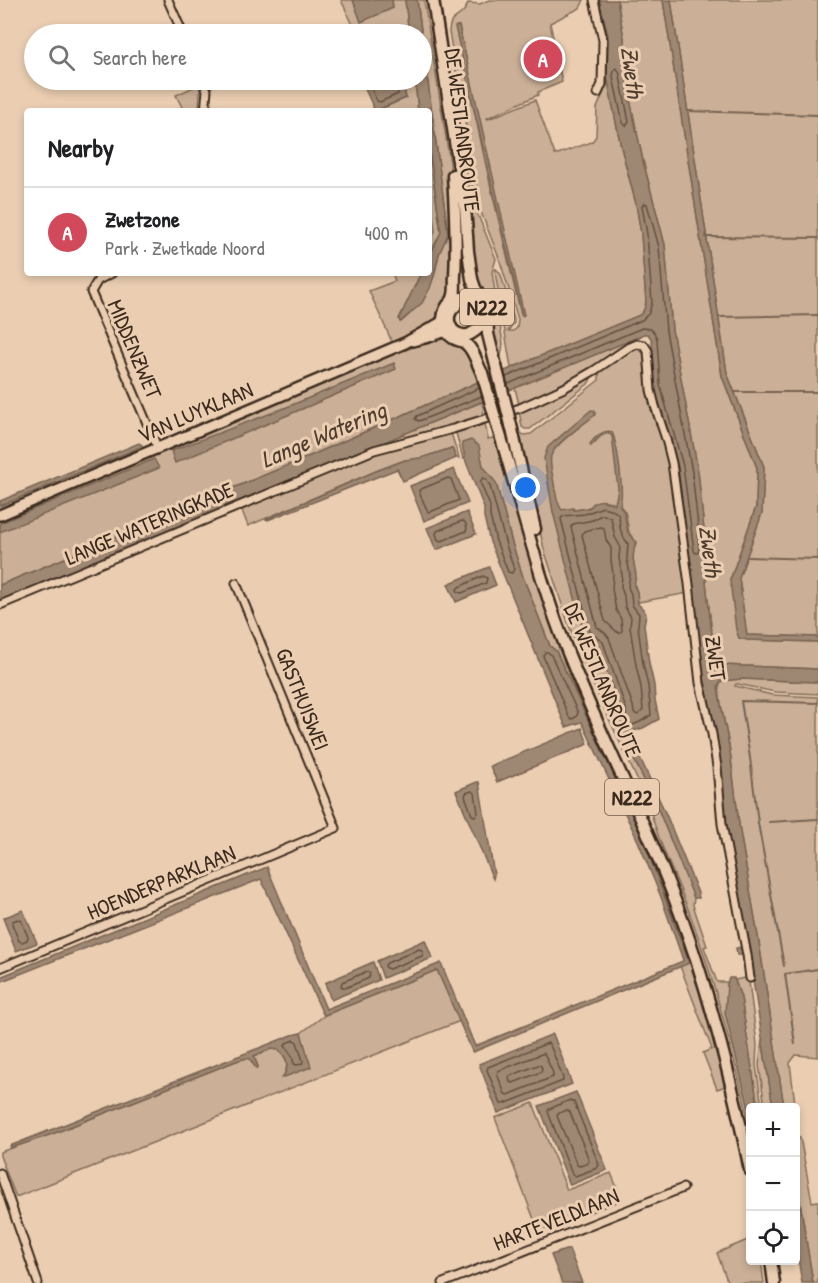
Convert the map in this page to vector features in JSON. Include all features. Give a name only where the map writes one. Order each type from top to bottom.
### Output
[{"type":"main road","name":"DE WESTLANDROUTE","points":[[426,0],[430,24]]},
{"type":"main road","name":"DE WESTLANDROUTE","points":[[433,0],[465,206],[472,279],[487,310],[488,334],[541,555],[558,609],[589,687],[656,834],[691,926],[729,1046],[746,1121]]},
{"type":"main road","name":"DE WESTLANDROUTE","points":[[432,39],[453,175],[456,265],[459,274],[456,301]]},
{"type":"main road","name":"DE WESTLANDROUTE","points":[[468,251],[467,289],[471,301]]},
{"type":"main road","name":"N222","points":[[456,301],[471,301],[478,306],[482,321],[477,329],[464,338],[452,337],[447,327],[449,316],[458,304],[456,301]]},
{"type":"main road","name":"DE WESTLANDROUTE","points":[[477,329],[496,366]]},
{"type":"main road","name":"DE WESTLANDROUTE","points":[[464,338],[482,373],[538,566],[560,632],[674,896],[723,1048],[747,1157]]},
{"type":"main road","points":[[765,1265],[767,1283]]},
{"type":"main road","points":[[772,1265],[774,1283]]},
{"type":"street","points":[[168,0],[179,24]]},
{"type":"street","points":[[594,0],[603,40],[602,84],[598,93]]},
{"type":"street","points":[[204,108],[207,90]]},
{"type":"street","name":"MIDDENZWET","points":[[106,276],[98,280],[91,292],[158,449]]},
{"type":"street","name":"VAN LUYKLAAN","points":[[0,515],[405,343],[440,323],[447,327]]},
{"type":"street","name":"LANGE WATERINGKADE","points":[[0,605],[374,450],[520,408],[564,388],[629,347],[637,344],[644,345]]},
{"type":"street","name":"ZWET","points":[[644,345],[648,351],[651,390],[672,463],[700,683],[712,734],[722,824],[750,978]]},
{"type":"street","name":"GASTHUISWEI","points":[[236,583],[336,828]]},
{"type":"street","name":"HOENDERPARKLAAN","points":[[0,968],[336,828]]},
{"type":"street","points":[[0,1173],[38,1283]]},
{"type":"street","name":"HARTEVELDLAAN","points":[[443,1283],[683,1188]]},
{"type":"shaded area","points":[[341,0],[353,0],[362,21],[393,8],[392,0],[405,0],[408,24],[353,24]]},
{"type":"shaded area","points":[[417,0],[424,0],[428,24],[420,24]]},
{"type":"shaded area","points":[[489,0],[584,0],[580,8],[550,23],[562,82],[487,118],[535,100],[555,155],[592,142],[596,136],[597,108],[608,82],[641,234],[646,302],[640,315],[511,368],[496,269],[501,275],[514,319],[508,331],[517,328],[518,319],[499,258],[481,212],[449,32],[452,21],[463,12],[468,3],[480,4]],"holes":[[[456,26],[459,26],[523,315],[521,315],[490,184]]]},
{"type":"shaded area","points":[[617,0],[663,0],[722,376],[757,468],[756,507],[730,580],[747,640],[818,642],[818,669],[720,665],[715,661],[706,582],[706,550],[698,471],[672,330],[665,245],[629,95],[624,38]]},
{"type":"shaded area","points":[[671,0],[818,0],[818,637],[747,635],[746,631],[739,578],[762,513],[764,467],[727,373]]},
{"type":"shaded area","points":[[432,50],[450,163],[452,287],[435,320],[392,342],[369,291],[395,281],[393,276],[420,276],[399,319],[401,322],[410,314],[434,276],[439,254],[448,234],[429,90],[432,90]]},
{"type":"shaded area","points":[[187,90],[200,90],[199,108],[182,108],[176,95]]},
{"type":"shaded area","points":[[404,90],[416,90],[418,108],[383,108],[406,98]]},
{"type":"shaded area","points":[[432,170],[441,232],[432,251],[432,238],[435,231],[432,211]]},
{"type":"shaded area","points":[[470,176],[478,215],[496,259],[492,272],[503,344],[501,356],[498,357],[475,280],[468,183]]},
{"type":"shaded area","points":[[644,334],[593,368],[519,405],[515,388]]},
{"type":"shaded area","points":[[439,338],[455,344],[466,353],[473,365],[478,382],[303,459],[0,585],[0,512],[151,456],[363,365]]},
{"type":"shaded area","points":[[636,348],[646,357],[649,395],[669,459],[689,593],[638,602],[634,583],[633,558],[637,542],[629,532],[623,509],[606,501],[597,502],[585,508],[574,510],[573,508],[597,643],[621,711],[621,726],[627,745],[656,804],[693,894],[693,905],[707,946],[704,947],[717,982],[728,982],[748,1103],[746,1103],[746,1108],[724,1020],[691,917],[649,805],[590,678],[568,623],[544,549],[517,430],[524,435],[531,434],[599,380],[599,370],[628,350]]},
{"type":"shaded area","points":[[588,378],[591,379],[588,384],[530,429],[522,427],[519,411]]},
{"type":"shaded area","points":[[482,402],[484,418],[452,428],[381,443]]},
{"type":"shaded area","points":[[485,424],[488,439],[494,438],[506,469],[540,587],[665,882],[704,994],[714,1039],[729,1085],[717,1089],[703,1053],[712,1049],[680,966],[689,962],[642,836],[556,651],[550,646],[523,577],[496,483],[483,466],[478,446],[463,443],[465,459],[463,459],[457,431]]},
{"type":"shaded area","points":[[451,433],[459,458],[456,458],[452,448],[421,458],[405,460],[248,526],[241,508],[376,451]]},
{"type":"shaded area","points":[[724,680],[818,682],[818,694],[775,692],[738,684],[735,686],[772,695],[818,697],[818,1057],[796,1055],[790,1063],[795,1103],[783,1103],[721,705],[719,688],[720,683]]},
{"type":"shaded area","points":[[437,970],[460,1021],[16,1197],[0,1152],[52,1134],[236,1061],[250,1059],[256,1068],[258,1067],[254,1056],[271,1049],[279,1050],[286,1060],[287,1066],[283,1077],[310,1067],[301,1033],[325,1015]]},
{"type":"shaded area","points":[[744,978],[749,982],[761,1103],[757,1103],[741,998],[735,980]]},
{"type":"shaded area","points":[[762,1039],[772,1103],[764,1103],[759,1065]]},
{"type":"shaded area","points":[[533,1103],[567,1190],[611,1173],[622,1200],[539,1232],[495,1118]]},
{"type":"shaded area","points":[[800,1137],[812,1202],[818,1201],[818,1283],[813,1283],[800,1202]]},
{"type":"shaded area","points":[[746,1241],[746,1265],[762,1265],[764,1283],[728,1283],[717,1253]]},
{"type":"water","points":[[353,0],[392,0],[393,8],[361,22]]},
{"type":"water","points":[[405,0],[417,0],[421,24],[408,24]]},
{"type":"water","points":[[599,0],[617,0],[624,38],[629,95],[665,245],[672,330],[698,471],[706,550],[706,582],[715,661],[720,665],[818,669],[818,682],[742,679],[722,681],[718,686],[783,1103],[772,1103],[749,955],[737,955],[736,948],[747,946],[725,819],[719,749],[700,659],[678,467],[654,386],[652,340],[648,334],[0,601],[0,585],[640,315],[646,302],[641,234],[607,77],[608,35]]},
{"type":"water","points":[[663,0],[671,0],[727,373],[764,467],[762,513],[739,578],[747,635],[818,637],[818,642],[747,640],[739,638],[736,630],[730,580],[756,507],[757,468],[722,376]]},
{"type":"water","points":[[459,26],[524,315],[522,316],[455,27]]},
{"type":"water","points":[[366,90],[404,90],[406,98],[382,108],[374,108]]},
{"type":"water","points":[[416,90],[429,90],[431,108],[418,108]]},
{"type":"water","points":[[432,113],[448,234],[439,254],[430,288],[422,303],[400,322],[399,319],[420,276],[432,276],[432,251],[441,232],[432,170]]},
{"type":"water","points":[[394,363],[396,369],[175,463],[171,451]]},
{"type":"water","points":[[591,410],[595,411],[595,415],[563,440],[553,451],[551,466],[556,497],[562,510],[587,508],[599,501],[615,504],[618,489],[612,436],[608,433],[601,436],[591,446],[590,444],[600,434],[612,432],[620,469],[620,506],[624,512],[628,533],[637,543],[633,558],[636,575],[634,586],[638,604],[646,614],[644,625],[659,719],[629,734],[666,814],[699,898],[694,898],[656,804],[627,745],[621,726],[621,711],[597,644],[585,637],[553,512],[544,458],[548,447]]},
{"type":"water","points":[[471,440],[479,446],[483,466],[496,483],[523,577],[550,646],[556,651],[642,836],[689,963],[473,1052],[437,970],[323,1014],[261,879],[0,982],[0,977],[267,867],[326,1009],[441,963],[475,1046],[683,961],[661,897],[638,841],[582,722],[566,727],[490,542],[484,508],[465,459],[462,443]]},
{"type":"water","points":[[139,443],[141,447],[0,506],[0,501]]},
{"type":"water","points":[[452,448],[456,458],[403,481],[397,469],[266,519],[376,471],[405,460],[421,458]]},
{"type":"water","points":[[154,459],[159,468],[0,532],[0,523]]},
{"type":"water","points":[[454,469],[468,503],[424,521],[410,486]]},
{"type":"water","points":[[467,512],[476,534],[436,550],[427,528]]},
{"type":"water","points":[[489,567],[496,585],[456,602],[448,584]]},
{"type":"water","points":[[582,728],[588,744],[497,782],[490,766]]},
{"type":"water","points":[[479,782],[493,879],[456,791]]},
{"type":"water","points":[[23,910],[37,943],[16,951],[3,918]]},
{"type":"water","points":[[425,940],[432,958],[383,978],[377,961]]},
{"type":"water","points":[[373,962],[379,980],[331,1000],[325,983]]},
{"type":"water","points":[[729,978],[734,978],[741,998],[757,1103],[748,1103],[725,1013]]},
{"type":"water","points":[[301,1033],[311,1067],[282,1078],[287,1067],[286,1060],[279,1050],[271,1049],[254,1056],[257,1068],[247,1058],[236,1061],[52,1134],[11,1148],[10,1146],[292,1035]]},
{"type":"water","points":[[553,1034],[572,1084],[498,1113],[479,1064]]},
{"type":"water","points":[[576,1092],[607,1170],[570,1185],[539,1106]]},
{"type":"water","points":[[800,1202],[813,1283],[802,1283],[799,1265]]},
{"type":"water","points":[[569,1249],[582,1283],[562,1283],[551,1255]]},
{"type":"waterway","points":[[688,111],[818,115]]},
{"type":"waterway","points":[[706,237],[818,238]]},
{"type":"waterway","points":[[719,317],[818,315]]},
{"type":"waterway","points":[[735,392],[818,392]]},
{"type":"waterway","points":[[748,557],[818,559]]},
{"type":"waterway","points":[[784,966],[758,823],[741,701],[818,703]]},
{"type":"waterway","points":[[769,822],[818,819]]},
{"type":"waterway","points":[[795,1044],[785,974],[818,969]]},
{"type":"place","name":"Zwetzone","points":[[543,59]]},
{"type":"water label","name":"Zweth","points":[[633,72]]},
{"type":"water label","name":"Lange Watering","points":[[323,434]]},
{"type":"water label","name":"Zweth","points":[[711,551]]}]
